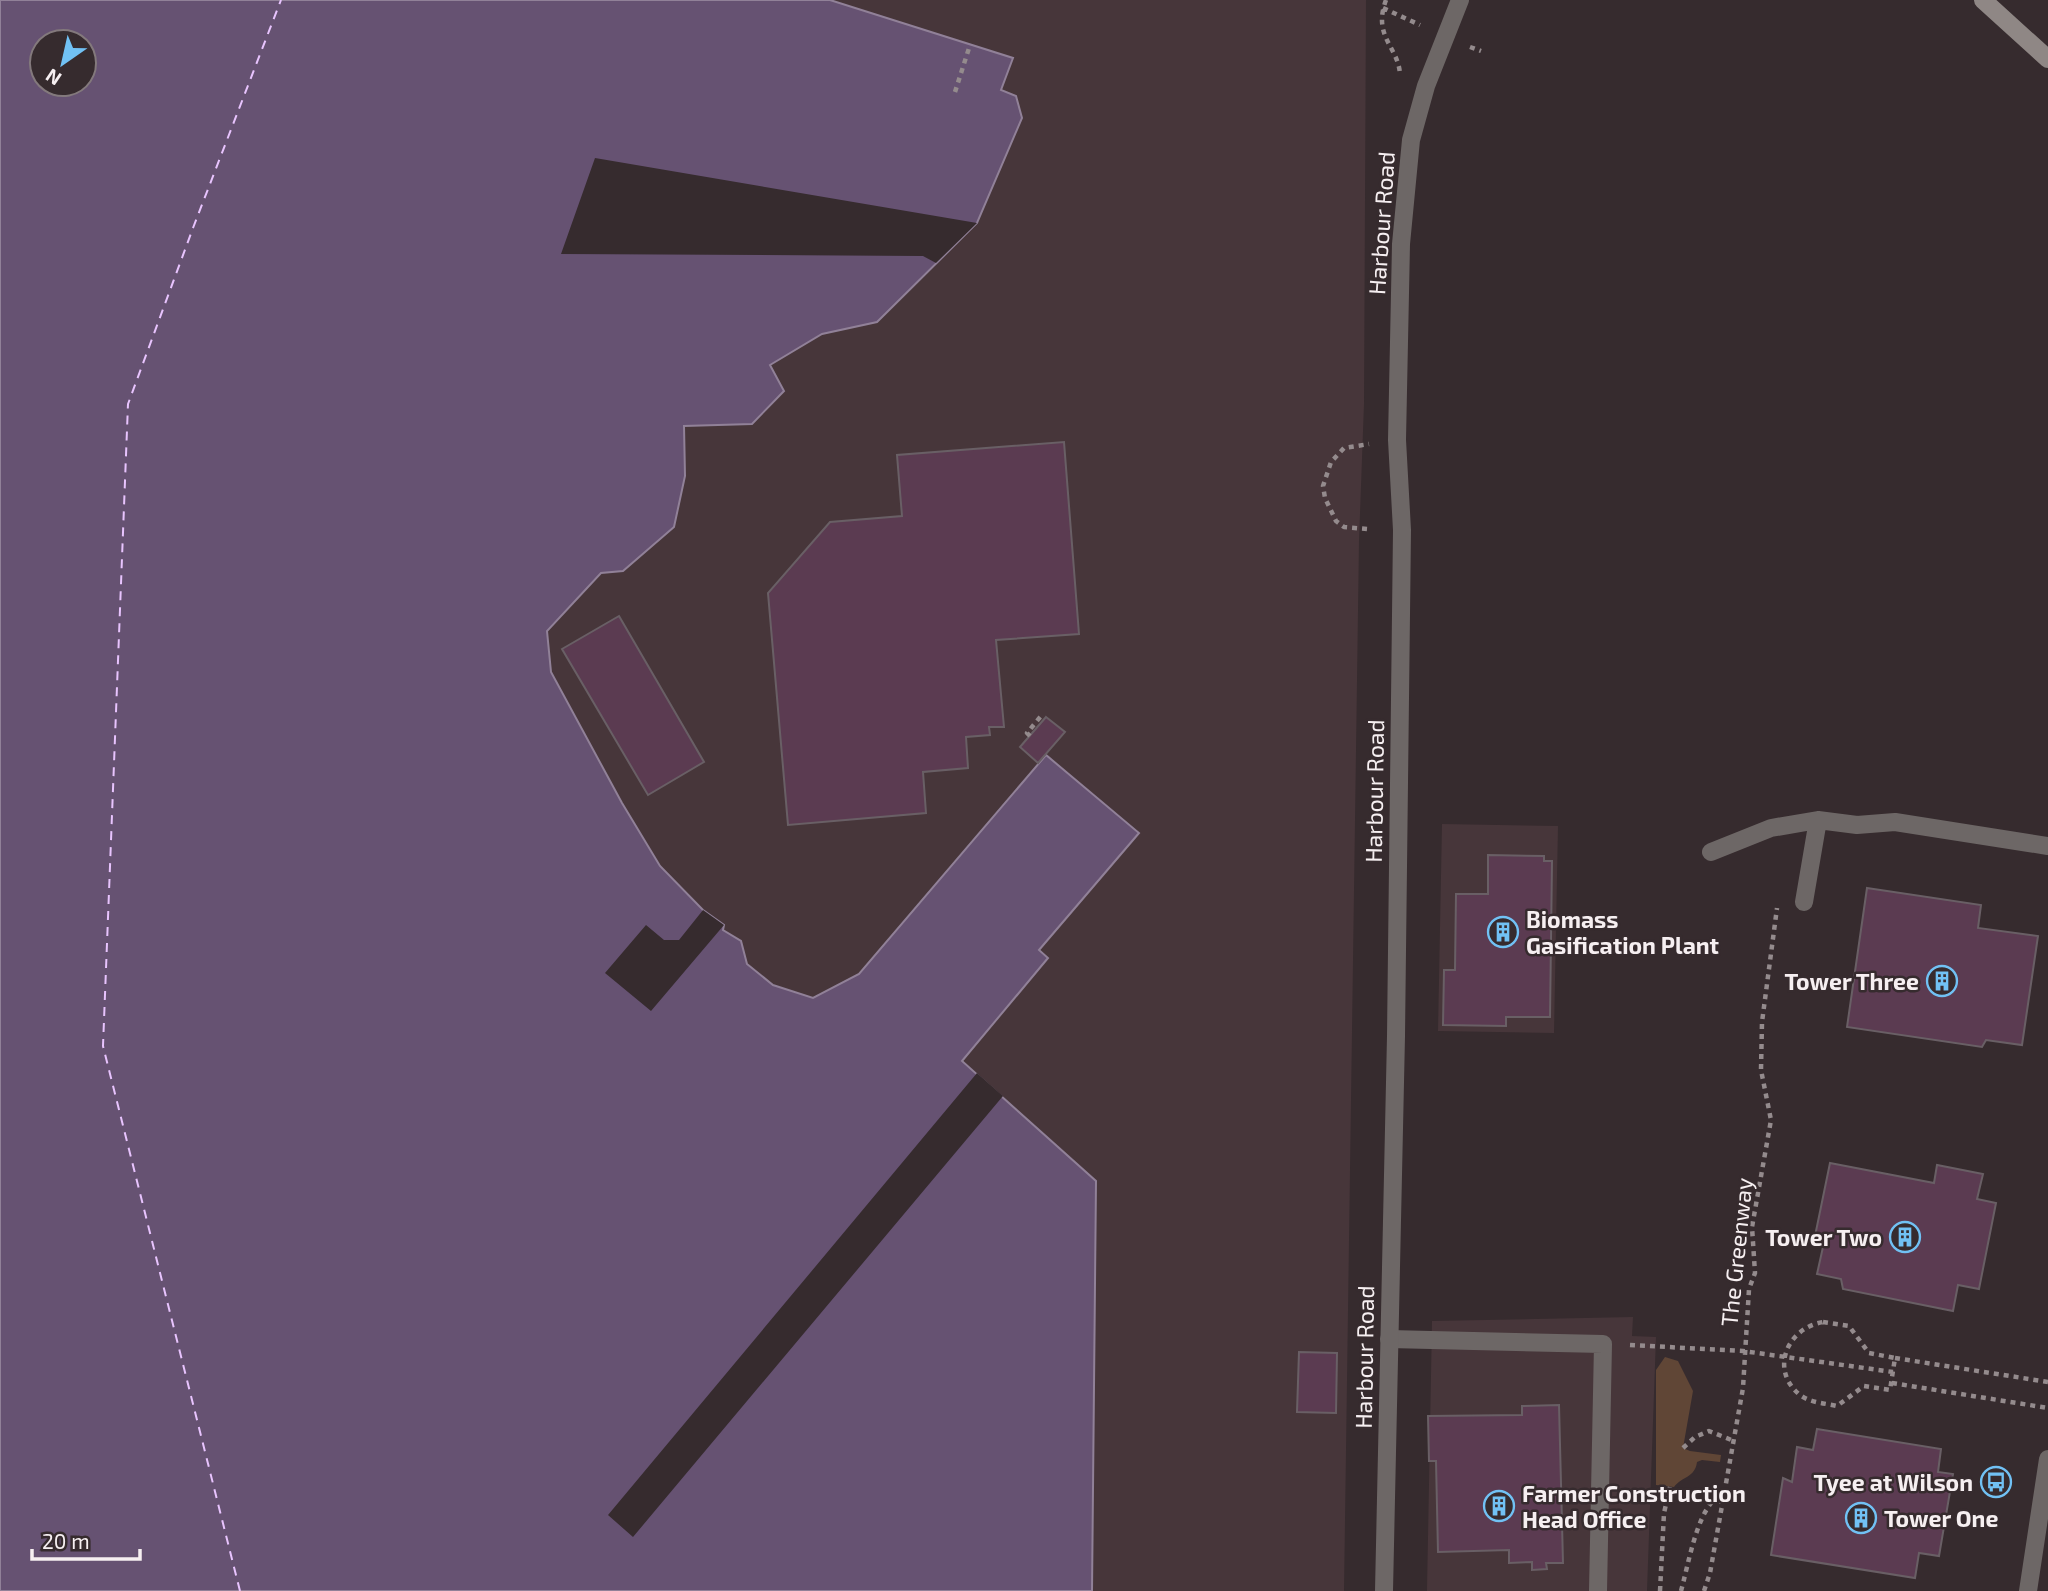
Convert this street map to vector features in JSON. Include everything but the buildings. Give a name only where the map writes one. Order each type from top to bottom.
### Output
[{"type":"main road","points":[[1983,0],[2048,59]]},
{"type":"street","name":"Harbour Road","points":[[1384,1591],[1402,530],[1397,440],[1401,244],[1411,140],[1426,86],[1460,0]]},
{"type":"street","points":[[1804,902],[1818,820]]},
{"type":"street","points":[[1711,852],[1771,828],[1818,820],[1857,825],[1895,822],[2048,846]]},
{"type":"street","points":[[1389,1339],[1603,1344],[1598,1591]]},
{"type":"street","points":[[2028,1591],[2048,1459]]},
{"type":"path","points":[[1386,0],[1383,8],[1383,35],[1397,61]]},
{"type":"path","points":[[955,92],[970,45]]},
{"type":"path","points":[[1367,528],[1344,527],[1336,521],[1325,498],[1323,486],[1331,462],[1344,448],[1369,444]]},
{"type":"path","points":[[1031,736],[1027,733],[1041,716]]},
{"type":"path","name":"The Greenway","points":[[1704,1591],[1710,1573],[1734,1441],[1742,1388],[1749,1289],[1755,1273],[1752,1227],[1771,1120],[1763,1080],[1762,1022],[1776,915]]},
{"type":"path","points":[[1895,1358],[1890,1391],[1864,1386],[1836,1406],[1810,1401],[1796,1391],[1787,1377],[1785,1361],[1789,1345],[1799,1331],[1806,1326],[1823,1322],[1849,1326],[1869,1353],[2048,1382]]},
{"type":"path","points":[[1626,1345],[1744,1350],[1893,1372]]},
{"type":"path","points":[[1892,1383],[2048,1408]]},
{"type":"path","points":[[1683,1448],[1695,1437],[1709,1431],[1734,1441]]},
{"type":"path","points":[[1660,1591],[1664,1513],[1670,1487]]},
{"type":"path","points":[[1681,1591],[1706,1507],[1714,1500],[1723,1502]]},
{"type":"shaded area","points":[[0,0],[830,0],[1013,58],[1001,90],[1016,96],[1022,118],[977,223],[877,322],[822,334],[770,365],[784,391],[752,424],[684,426],[685,476],[674,527],[623,571],[601,573],[547,631],[551,672],[622,803],[660,866],[703,910],[724,925],[723,930],[741,941],[747,964],[773,985],[813,998],[859,974],[1046,755],[1139,833],[1039,950],[1048,958],[962,1061],[1096,1181],[1092,1591],[0,1591]]},
{"type":"shaded area","points":[[830,0],[1366,0],[1364,404],[1359,541],[1344,1591],[1092,1591],[1096,1181],[962,1061],[1047,958],[1038,950],[1139,832],[1046,755],[859,974],[813,998],[773,984],[747,964],[741,941],[723,930],[724,925],[703,910],[660,866],[622,803],[551,671],[547,631],[601,573],[623,571],[685,476],[684,425],[770,365],[822,334],[877,322],[977,223],[1001,90],[1013,58]]},
{"type":"shaded area","name":"Biomass Gasification Plant","points":[[1442,824],[1558,826],[1554,1033],[1438,1031]]},
{"type":"shaded area","points":[[1633,1317],[1632,1336],[1656,1337],[1647,1591],[1427,1591],[1432,1321]]},
{"type":"shaded area","points":[[1665,1357],[1678,1361],[1693,1391],[1683,1448],[1721,1455],[1720,1462],[1697,1462],[1694,1471],[1674,1487],[1656,1485],[1656,1370]]},
{"type":"pier","points":[[595,158],[977,223],[936,263],[923,256],[561,254]]},
{"type":"pier","points":[[703,910],[724,925],[651,1011],[605,973],[646,925],[664,940],[679,940]]},
{"type":"pier","points":[[977,1073],[1003,1096],[633,1537],[608,1515]]},
{"type":"ferry route","points":[[240,1591],[103,1046],[128,404],[281,0]]},
{"type":"place","name":"Biomass Gasification Plant","points":[[1503,932]]},
{"type":"place","name":"Tower Three","points":[[1942,981]]},
{"type":"place","name":"Tower Two","points":[[1905,1237]]},
{"type":"place","name":"Tyee at Wilson","points":[[1996,1482]]},
{"type":"place","name":"Farmer Construction Head Office","points":[[1499,1506]]},
{"type":"place","name":"Tower One","points":[[1861,1518]]}]
